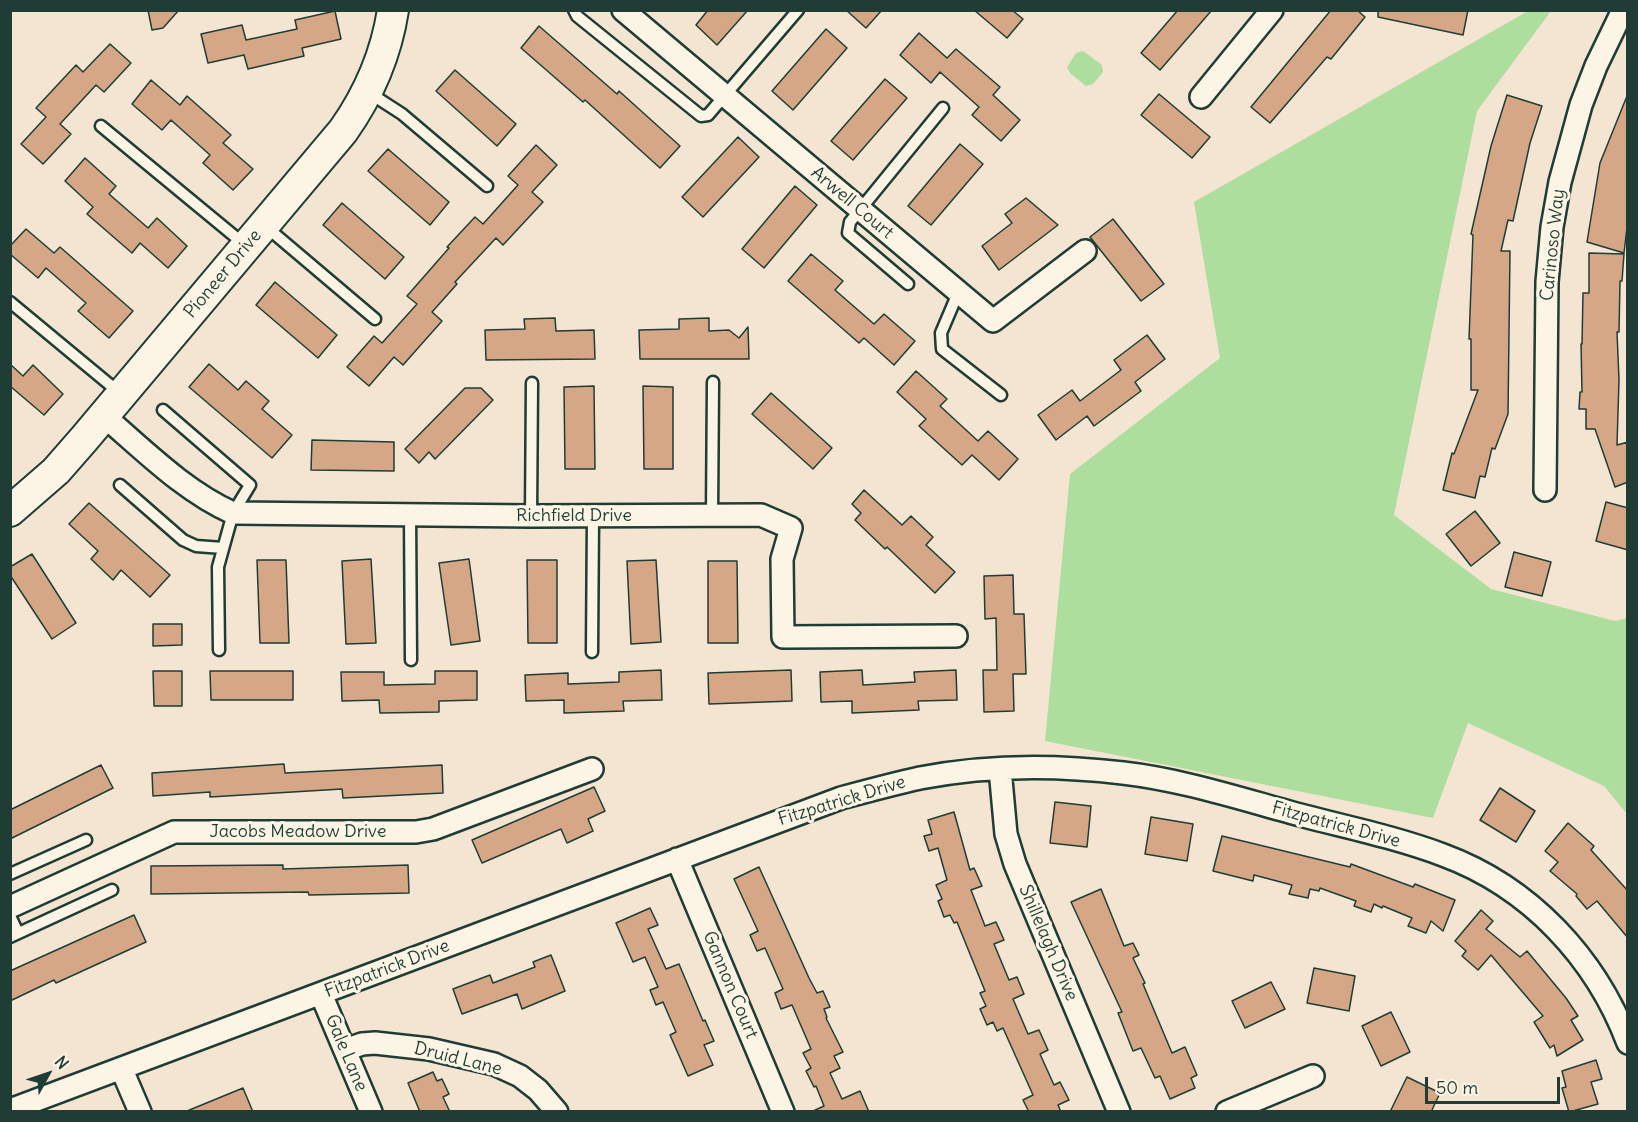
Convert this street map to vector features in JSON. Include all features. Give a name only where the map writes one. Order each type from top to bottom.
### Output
[{"type":"street","name":"Pioneer Drive","points":[[10,511],[56,471],[344,130],[368,92],[382,58],[393,10]]},
{"type":"street","name":"Arwell Court","points":[[623,10],[993,321],[1085,251]]},
{"type":"street","points":[[1201,97],[1272,10]]},
{"type":"street","name":"Carinoso Way","points":[[1545,490],[1547,282],[1552,227],[1560,182],[1581,105],[1596,66],[1623,10]]},
{"type":"street","name":"Richfield Drive","points":[[112,405],[194,492],[233,513],[531,516],[761,515],[791,528],[782,559],[783,637],[956,636]]},
{"type":"street","name":"Jacobs Meadow Drive","points":[[10,907],[145,843],[174,832],[416,832],[433,829],[592,769]]},
{"type":"street","name":"Fitzpatrick Drive","points":[[10,1110],[122,1070],[841,798],[921,778],[1000,769],[1076,769],[1124,773],[1180,783],[1400,841],[1472,867],[1527,902],[1560,933],[1600,984],[1628,1043]]},
{"type":"street","name":"Shillelagh Drive","points":[[1000,769],[1006,834],[1015,864],[1119,1112]]},
{"type":"street","name":"Gannon Court","points":[[677,859],[783,1112]]},
{"type":"street","name":"Gale Lane","points":[[321,994],[371,1112]]},
{"type":"street","name":"Druid Lane","points":[[345,1050],[362,1044],[375,1043],[429,1049],[494,1064],[520,1076],[538,1090],[557,1112]]},
{"type":"street","points":[[122,1070],[140,1112]]},
{"type":"street","points":[[1227,1112],[1313,1076]]},
{"type":"lane","points":[[574,10],[577,16],[701,116],[708,116],[798,10]]},
{"type":"lane","points":[[368,92],[402,114],[487,186]]},
{"type":"lane","points":[[908,284],[848,233],[850,222],[943,108]]},
{"type":"lane","points":[[101,126],[375,318]]},
{"type":"lane","points":[[958,293],[941,333],[942,349],[1001,395]]},
{"type":"lane","points":[[10,302],[112,405]]},
{"type":"lane","points":[[712,515],[713,382]]},
{"type":"lane","points":[[531,516],[532,383]]},
{"type":"lane","points":[[163,410],[250,485],[233,513],[218,567],[219,650]]},
{"type":"lane","points":[[120,485],[183,540],[196,546],[223,549]]},
{"type":"lane","points":[[410,514],[411,660]]},
{"type":"lane","points":[[592,516],[592,652]]},
{"type":"lane","points":[[10,873],[86,840]]},
{"type":"lane","points":[[10,916],[14,935],[112,890]]},
{"type":"green space","points":[[1528,11],[1551,11],[1477,111],[1394,515],[1491,589],[1615,621],[1627,618],[1627,814],[1604,786],[1468,723],[1433,818],[1045,741],[1070,474],[1220,358],[1194,202]]},
{"type":"green space","points":[[1083,51],[1102,65],[1103,72],[1093,84],[1086,86],[1070,73],[1067,67],[1076,53]]},
{"type":"building","points":[[148,10],[179,10],[163,28],[152,30]]},
{"type":"building","points":[[708,10],[748,10],[717,45],[696,25]]},
{"type":"building","points":[[846,10],[882,10],[866,28]]},
{"type":"building","points":[[974,10],[1012,10],[1023,19],[1007,38]]},
{"type":"building","points":[[1178,10],[1212,10],[1160,70],[1141,53]]},
{"type":"building","points":[[1331,10],[1357,10],[1365,17],[1331,59],[1327,57],[1270,123],[1251,107]]},
{"type":"building","points":[[1378,10],[1468,10],[1463,35],[1378,17]]},
{"type":"building","points":[[335,11],[341,39],[302,48],[304,56],[248,69],[244,55],[208,63],[201,34],[242,25],[246,40],[297,29],[295,20]]},
{"type":"building","points":[[539,26],[617,94],[619,91],[680,146],[660,168],[585,100],[583,102],[521,48]]},
{"type":"building","points":[[826,29],[847,48],[793,110],[772,91]]},
{"type":"building","points":[[919,33],[947,58],[956,49],[1000,87],[993,95],[1020,120],[1001,141],[972,115],[979,107],[940,72],[931,83],[900,55]]},
{"type":"building","points":[[110,44],[131,63],[104,92],[96,85],[60,124],[71,134],[43,164],[21,144],[46,117],[36,108],[76,65],[83,72]]},
{"type":"building","points":[[455,70],[516,124],[497,146],[436,91]]},
{"type":"building","points":[[885,79],[907,98],[853,160],[831,141]]},
{"type":"building","points":[[151,80],[180,105],[187,96],[231,135],[223,143],[253,169],[233,190],[203,163],[210,155],[171,120],[162,130],[132,104]]},
{"type":"building","points":[[1159,94],[1210,137],[1192,158],[1141,115]]},
{"type":"building","points":[[1507,95],[1542,106],[1530,143],[1513,221],[1508,220],[1501,251],[1510,251],[1508,414],[1495,449],[1492,448],[1485,477],[1480,476],[1475,498],[1443,490],[1452,453],[1454,454],[1478,390],[1471,390],[1471,339],[1469,339],[1473,235],[1471,234],[1491,146]]},
{"type":"building","points":[[1627,96],[1628,219],[1624,253],[1587,242],[1600,163]]},
{"type":"building","points":[[738,137],[759,157],[703,217],[682,197]]},
{"type":"building","points":[[960,144],[983,164],[931,225],[908,206]]},
{"type":"building","points":[[536,145],[557,165],[532,192],[543,202],[503,245],[496,238],[455,282],[457,284],[432,312],[442,321],[403,365],[394,357],[369,386],[347,367],[374,336],[382,343],[417,304],[407,296],[475,217],[483,224],[518,185],[508,176]]},
{"type":"building","points":[[388,149],[449,202],[430,225],[368,171]]},
{"type":"building","points":[[85,158],[116,186],[109,194],[148,228],[157,218],[187,246],[168,268],[140,243],[132,253],[87,214],[93,207],[65,181]]},
{"type":"building","points":[[795,186],[817,205],[764,268],[742,249]]},
{"type":"building","points":[[1026,198],[1058,225],[999,270],[982,246],[1012,223],[1005,214]]},
{"type":"building","points":[[342,203],[404,257],[385,279],[323,225]]},
{"type":"building","points":[[1113,219],[1164,284],[1141,301],[1090,237]]},
{"type":"building","points":[[26,229],[54,253],[60,247],[133,311],[109,338],[78,311],[86,303],[46,268],[38,278],[10,254],[10,246]]},
{"type":"building","points":[[1589,253],[1624,254],[1622,281],[1620,281],[1619,332],[1617,332],[1619,380],[1617,445],[1628,442],[1628,482],[1615,487],[1595,429],[1586,429],[1586,409],[1579,409],[1580,392],[1582,392],[1583,293],[1589,293]]},
{"type":"building","points":[[811,254],[843,281],[835,290],[874,324],[884,314],[915,341],[894,365],[864,338],[859,343],[788,281]]},
{"type":"building","points":[[275,282],[337,335],[318,358],[256,305]]},
{"type":"building","points":[[555,318],[556,331],[594,330],[595,359],[486,360],[485,330],[525,329],[524,319]]},
{"type":"building","points":[[709,318],[709,331],[729,330],[739,338],[748,327],[749,359],[640,359],[639,330],[679,329],[679,319]]},
{"type":"building","points":[[1147,335],[1165,359],[1135,382],[1141,391],[1094,426],[1087,416],[1056,440],[1038,415],[1072,390],[1080,401],[1121,370],[1114,360]]},
{"type":"building","points":[[10,364],[23,376],[33,365],[63,394],[44,415],[10,386]]},
{"type":"building","points":[[209,364],[238,390],[246,381],[269,401],[262,409],[292,435],[272,458],[189,387]]},
{"type":"building","points":[[916,371],[947,399],[940,406],[978,441],[988,431],[1018,459],[999,480],[972,455],[962,465],[919,426],[926,419],[897,392]]},
{"type":"building","points":[[594,386],[595,469],[565,469],[564,387]]},
{"type":"building","points":[[643,386],[673,387],[673,469],[644,469]]},
{"type":"building","points":[[465,388],[481,388],[493,400],[435,459],[429,452],[419,463],[405,449]]},
{"type":"building","points":[[771,393],[832,448],[813,469],[752,414]]},
{"type":"building","points":[[312,440],[394,442],[394,471],[311,470]]},
{"type":"building","points":[[864,490],[902,525],[911,516],[933,537],[926,545],[955,572],[935,593],[855,520],[861,513],[852,504]]},
{"type":"building","points":[[1606,502],[1628,508],[1628,550],[1596,541]]},
{"type":"building","points":[[89,503],[170,575],[150,597],[121,570],[113,580],[91,559],[98,551],[69,524]]},
{"type":"building","points":[[1475,511],[1500,543],[1471,566],[1446,534]]},
{"type":"building","points":[[1514,552],[1551,562],[1542,596],[1505,587]]},
{"type":"building","points":[[32,554],[76,623],[52,639],[10,575],[10,567]]},
{"type":"building","points":[[371,559],[376,643],[346,644],[342,561]]},
{"type":"building","points":[[469,559],[480,641],[451,645],[439,563]]},
{"type":"building","points":[[257,560],[286,560],[289,643],[260,643]]},
{"type":"building","points":[[527,560],[557,560],[557,643],[528,643]]},
{"type":"building","points":[[656,560],[661,642],[631,644],[627,561]]},
{"type":"building","points":[[708,561],[737,561],[738,643],[708,643]]},
{"type":"building","points":[[1013,575],[1014,614],[1024,614],[1026,674],[1013,674],[1014,711],[984,712],[983,670],[997,670],[996,618],[985,619],[984,576]]},
{"type":"building","points":[[153,624],[182,624],[182,645],[153,646]]},
{"type":"building","points":[[661,670],[662,700],[623,701],[624,711],[564,713],[564,700],[526,701],[525,675],[568,673],[568,684],[619,682],[619,672]]},
{"type":"building","points":[[791,670],[792,701],[709,704],[708,673]]},
{"type":"building","points":[[862,670],[863,685],[915,682],[914,672],[956,670],[957,700],[918,701],[919,710],[852,713],[852,701],[821,702],[820,672]]},
{"type":"building","points":[[153,671],[182,671],[182,706],[154,706]]},
{"type":"building","points":[[210,671],[293,671],[293,700],[211,700]]},
{"type":"building","points":[[435,671],[477,671],[477,700],[439,701],[439,712],[380,713],[379,700],[342,701],[341,672],[384,672],[384,685],[435,684]]},
{"type":"building","points":[[284,764],[285,773],[442,765],[443,793],[343,798],[342,789],[210,797],[210,792],[153,796],[152,773]]},
{"type":"building","points":[[101,765],[113,788],[10,839],[10,810]]},
{"type":"building","points":[[594,787],[605,811],[588,819],[593,831],[567,843],[561,829],[482,863],[472,840]]},
{"type":"building","points":[[1500,788],[1535,811],[1516,842],[1480,820]]},
{"type":"building","points":[[1055,802],[1091,806],[1087,847],[1050,843]]},
{"type":"building","points":[[954,812],[970,870],[974,868],[982,886],[971,890],[985,926],[996,922],[1004,940],[994,944],[1009,980],[1017,977],[1024,994],[1013,999],[1028,1034],[1039,1030],[1048,1050],[1040,1054],[1054,1085],[1060,1082],[1069,1100],[1058,1105],[1061,1112],[1029,1112],[1023,1100],[1033,1095],[1003,1028],[997,1031],[993,1022],[987,1025],[980,1009],[986,1006],[980,993],[985,991],[957,922],[954,923],[950,915],[944,917],[938,901],[942,899],[936,885],[947,880],[938,848],[929,851],[924,836],[932,834],[928,820]]},
{"type":"building","points":[[1151,817],[1193,824],[1187,861],[1145,854]]},
{"type":"building","points":[[1568,823],[1594,846],[1591,850],[1628,891],[1628,938],[1597,901],[1587,909],[1576,896],[1577,894],[1550,871],[1558,862],[1545,851]]},
{"type":"building","points":[[1222,836],[1350,867],[1351,864],[1413,887],[1415,884],[1455,900],[1443,931],[1431,921],[1426,933],[1408,926],[1412,918],[1383,906],[1382,908],[1374,904],[1371,912],[1354,906],[1356,901],[1320,888],[1319,891],[1310,889],[1308,898],[1289,894],[1292,885],[1254,875],[1253,881],[1213,871]]},
{"type":"building","points":[[283,865],[283,869],[408,865],[409,893],[151,894],[151,866]]},
{"type":"building","points":[[759,867],[809,978],[817,993],[823,991],[830,1007],[824,1009],[826,1018],[843,1052],[834,1056],[840,1068],[830,1073],[842,1099],[860,1091],[869,1112],[811,1112],[824,1106],[816,1086],[814,1087],[806,1071],[811,1068],[803,1053],[811,1049],[792,1005],[781,1009],[775,993],[783,989],[765,948],[757,951],[750,935],[758,931],[734,879]]},
{"type":"building","points":[[1101,889],[1124,946],[1133,943],[1139,955],[1133,958],[1172,1053],[1185,1047],[1197,1075],[1191,1078],[1195,1088],[1170,1099],[1160,1076],[1155,1078],[1141,1048],[1133,1051],[1118,1013],[1122,1012],[1071,902]]},
{"type":"building","points":[[650,908],[658,925],[648,929],[666,969],[679,964],[714,1041],[704,1045],[713,1065],[688,1076],[670,1035],[676,1032],[663,1002],[656,1005],[650,990],[658,987],[645,957],[633,962],[616,923]]},
{"type":"building","points":[[1481,910],[1493,921],[1486,929],[1520,957],[1527,951],[1566,998],[1578,1016],[1571,1020],[1583,1040],[1557,1056],[1554,1045],[1550,1048],[1534,1022],[1543,1016],[1491,955],[1478,970],[1462,956],[1466,951],[1455,941]]},
{"type":"building","points":[[134,915],[146,942],[10,1001],[10,971]]},
{"type":"building","points":[[551,955],[565,991],[522,1009],[517,994],[462,1014],[453,989],[490,975],[493,983],[535,967],[533,962]]},
{"type":"building","points":[[1314,968],[1355,976],[1349,1011],[1307,1003]]},
{"type":"building","points":[[1271,982],[1285,1009],[1245,1028],[1232,1001]]},
{"type":"building","points":[[1391,1012],[1410,1052],[1381,1066],[1362,1026]]},
{"type":"building","points":[[1596,1060],[1602,1079],[1591,1082],[1598,1104],[1569,1112],[1562,1088],[1566,1087],[1562,1071]]},
{"type":"building","points":[[433,1072],[437,1081],[442,1079],[449,1094],[443,1097],[450,1112],[420,1112],[408,1083]]},
{"type":"building","points":[[1407,1077],[1440,1093],[1431,1112],[1390,1112]]},
{"type":"building","points":[[243,1088],[253,1112],[187,1112],[187,1111]]}]
